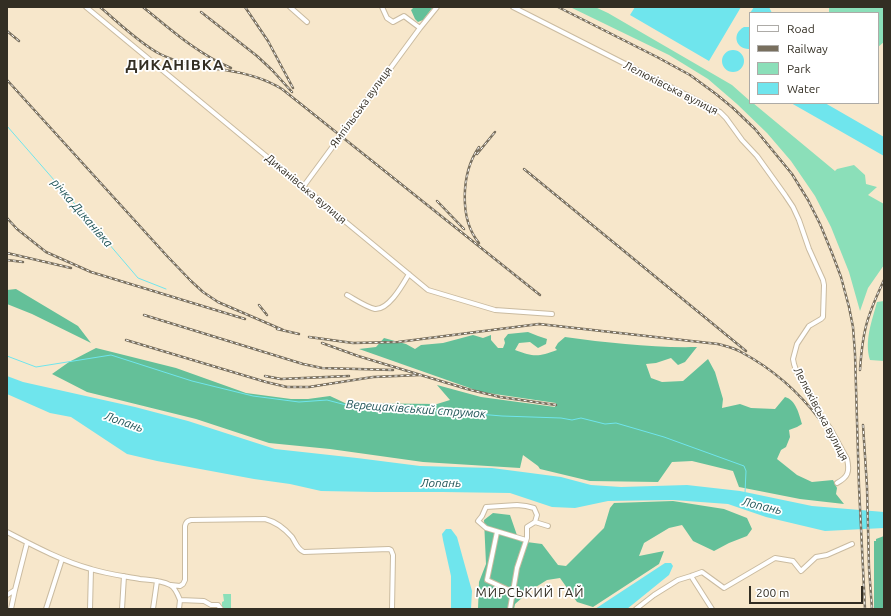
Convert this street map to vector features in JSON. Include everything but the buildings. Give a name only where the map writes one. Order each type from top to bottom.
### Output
[{"type":"street","name":"Диканівська вулиця","points":[[86,7],[428,290],[495,310],[552,314]]},
{"type":"street","points":[[290,7],[307,22]]},
{"type":"street","points":[[382,7],[388,18],[393,22],[404,16],[420,28]]},
{"type":"street","name":"Ямпільська вулиця","points":[[303,187],[437,7]]},
{"type":"street","name":"Лелюківська вулиця","points":[[513,7],[720,112],[757,156],[785,195],[799,220],[809,249],[823,280],[823,317],[809,326],[797,344],[793,359],[796,370],[814,401],[819,413],[830,428],[846,459],[848,469],[847,474],[845,478],[836,483]]},
{"type":"street","points":[[347,295],[370,308],[377,309],[384,307],[401,288],[409,274]]},
{"type":"street","points":[[526,540],[486,528],[478,521],[486,507],[526,506],[534,508],[537,515],[536,522]]},
{"type":"street","points":[[7,532],[62,559],[92,569],[180,586],[183,584],[184,580],[185,526],[188,521],[266,519],[280,525],[292,538],[300,550],[304,552],[390,549],[393,555],[392,609]]},
{"type":"street","points":[[510,609],[517,568],[526,540],[527,527],[536,522],[548,526]]},
{"type":"street","points":[[498,532],[487,580],[513,592]]},
{"type":"street","points":[[11,609],[27,542]]},
{"type":"street","points":[[636,609],[654,595],[678,580],[702,572],[724,588],[774,558],[793,560],[801,571],[816,558],[852,544]]},
{"type":"street","points":[[46,609],[62,559]]},
{"type":"street","points":[[90,609],[92,569]]},
{"type":"street","points":[[122,609],[124,576]]},
{"type":"street","points":[[691,576],[712,609]]},
{"type":"street","points":[[153,609],[157,581]]},
{"type":"street","points":[[171,585],[180,600],[179,609]]},
{"type":"street","points":[[7,595],[15,590]]},
{"type":"street","points":[[180,600],[204,601],[211,605],[218,605],[221,609]]},
{"type":"green space","points":[[414,7],[433,7],[423,20],[418,22],[411,10]]},
{"type":"green space","points":[[570,7],[595,7],[608,13],[732,85],[749,100],[749,104],[754,104],[835,171],[837,169],[854,165],[865,175],[866,184],[877,187],[868,195],[884,204],[884,265],[868,288],[860,311],[849,272],[831,227],[815,196],[791,161],[767,133],[737,104],[708,79],[669,55]]},
{"type":"green space","points":[[829,7],[884,7],[884,42],[879,46],[879,12],[829,12]]},
{"type":"green space","points":[[16,289],[78,326],[91,343],[32,314],[7,304],[7,290]]},
{"type":"green space","points":[[884,301],[884,361],[870,360],[868,353],[868,338],[871,324],[877,302]]},
{"type":"green space","points":[[528,332],[547,339],[546,344],[538,348],[530,342],[519,343],[515,350],[532,355],[545,354],[557,350],[555,348],[558,343],[565,337],[631,345],[697,347],[685,362],[678,365],[671,358],[656,363],[646,364],[651,378],[662,382],[683,381],[708,359],[715,372],[723,399],[722,408],[740,404],[751,408],[775,409],[785,397],[789,399],[794,404],[802,424],[789,430],[790,437],[786,447],[781,450],[777,459],[797,475],[812,482],[833,480],[837,488],[836,494],[844,504],[800,499],[739,487],[733,471],[692,461],[672,462],[658,482],[590,481],[540,469],[523,455],[520,468],[423,462],[330,449],[269,443],[196,419],[87,392],[52,374],[69,362],[96,348],[176,368],[246,393],[291,399],[308,399],[330,396],[345,403],[437,404],[450,400],[437,385],[481,397],[555,407],[556,403],[481,392],[359,349],[376,347],[384,338],[406,344],[415,349],[421,345],[443,343],[473,335],[483,338],[491,335],[491,340],[498,348],[503,348],[505,343],[504,339],[508,334]]},
{"type":"green space","points":[[673,501],[724,509],[747,518],[752,529],[747,536],[714,551],[693,541],[682,525],[669,528],[644,543],[639,556],[664,551],[659,564],[593,607],[577,602],[560,578],[547,580],[531,590],[515,604],[514,609],[478,609],[479,582],[486,564],[484,520],[493,513],[510,515],[519,541],[542,544],[558,565],[566,566],[604,528],[610,508],[614,503]]},
{"type":"green space","points":[[884,536],[884,609],[874,609],[874,541]]},
{"type":"green space","points":[[223,594],[231,594],[231,609],[222,609],[222,602],[224,601]]},
{"type":"water","points":[[635,7],[741,7],[709,61],[630,15]]},
{"type":"water","points":[[754,7],[769,7],[772,12],[751,12]]},
{"type":"water","points":[[744,27],[749,27],[749,49],[741,47],[737,41],[736,37],[740,30]]},
{"type":"water","points":[[733,50],[741,53],[744,61],[741,69],[733,72],[725,69],[722,61],[725,53]]},
{"type":"water","points":[[793,104],[827,104],[884,137],[884,156]]},
{"type":"water","name":"Лопань","points":[[7,376],[23,382],[135,407],[188,421],[275,449],[420,466],[492,468],[561,477],[591,485],[621,487],[687,485],[740,491],[812,506],[884,512],[884,528],[825,531],[766,517],[728,504],[673,500],[608,501],[575,508],[552,507],[510,493],[321,491],[290,484],[254,479],[157,461],[127,454],[71,417],[50,413],[7,394]]},
{"type":"water","points":[[446,529],[451,529],[457,537],[472,591],[471,609],[451,609],[451,576],[442,534]]},
{"type":"water","points":[[665,563],[671,563],[673,566],[669,575],[627,609],[595,609]]},
{"type":"waterway","name":"річка Диканівка","points":[[7,126],[138,278],[166,289]]},
{"type":"waterway","name":"Верещаківський струмок","points":[[7,356],[36,367],[111,355],[192,381],[253,396],[299,402],[327,400],[350,406],[502,416],[561,418],[572,420],[581,418],[605,424],[616,423],[664,437],[744,466],[746,471],[745,493]]},
{"type":"railway","points":[[100,7],[152,49],[176,61],[200,67],[247,74],[282,89],[540,295]]},
{"type":"railway","points":[[143,7],[196,49],[231,68]]},
{"type":"railway","points":[[245,7],[268,41],[293,88]]},
{"type":"railway","points":[[558,7],[690,75],[716,94],[755,129],[792,174],[808,200],[820,224],[841,277],[853,327],[865,609]]},
{"type":"railway","points":[[201,12],[257,56],[292,92]]},
{"type":"railway","points":[[7,31],[19,41]]},
{"type":"railway","points":[[7,80],[167,256],[203,292],[218,302],[283,330]]},
{"type":"railway","points":[[477,154],[495,132]]},
{"type":"railway","points":[[479,147],[469,170],[465,196],[465,209],[468,222],[479,243]]},
{"type":"railway","points":[[524,169],[746,351]]},
{"type":"railway","points":[[437,201],[464,229]]},
{"type":"railway","points":[[7,218],[17,229],[46,252],[91,272],[245,319]]},
{"type":"railway","points":[[7,253],[71,268]]},
{"type":"railway","points":[[7,260],[23,262]]},
{"type":"railway","points":[[860,370],[866,326],[884,280]]},
{"type":"railway","points":[[259,305],[267,315]]},
{"type":"railway","points":[[144,315],[303,364],[322,368],[393,370]]},
{"type":"railway","points":[[309,337],[353,343],[398,342],[539,324],[718,344],[741,352],[774,373],[794,390],[820,420]]},
{"type":"railway","points":[[277,329],[299,334]]},
{"type":"railway","points":[[126,340],[287,387],[309,387],[373,377],[420,375]]},
{"type":"railway","points":[[322,343],[358,356],[467,389],[500,397],[556,405]]},
{"type":"railway","points":[[265,376],[281,379],[349,376]]},
{"type":"railway","points":[[863,425],[872,609]]},
{"type":"district","name":"ДИКАНІВКА","points":[[175,65]]},
{"type":"district","name":"МИРСЬКИЙ ГАЙ","points":[[530,593]]}]
